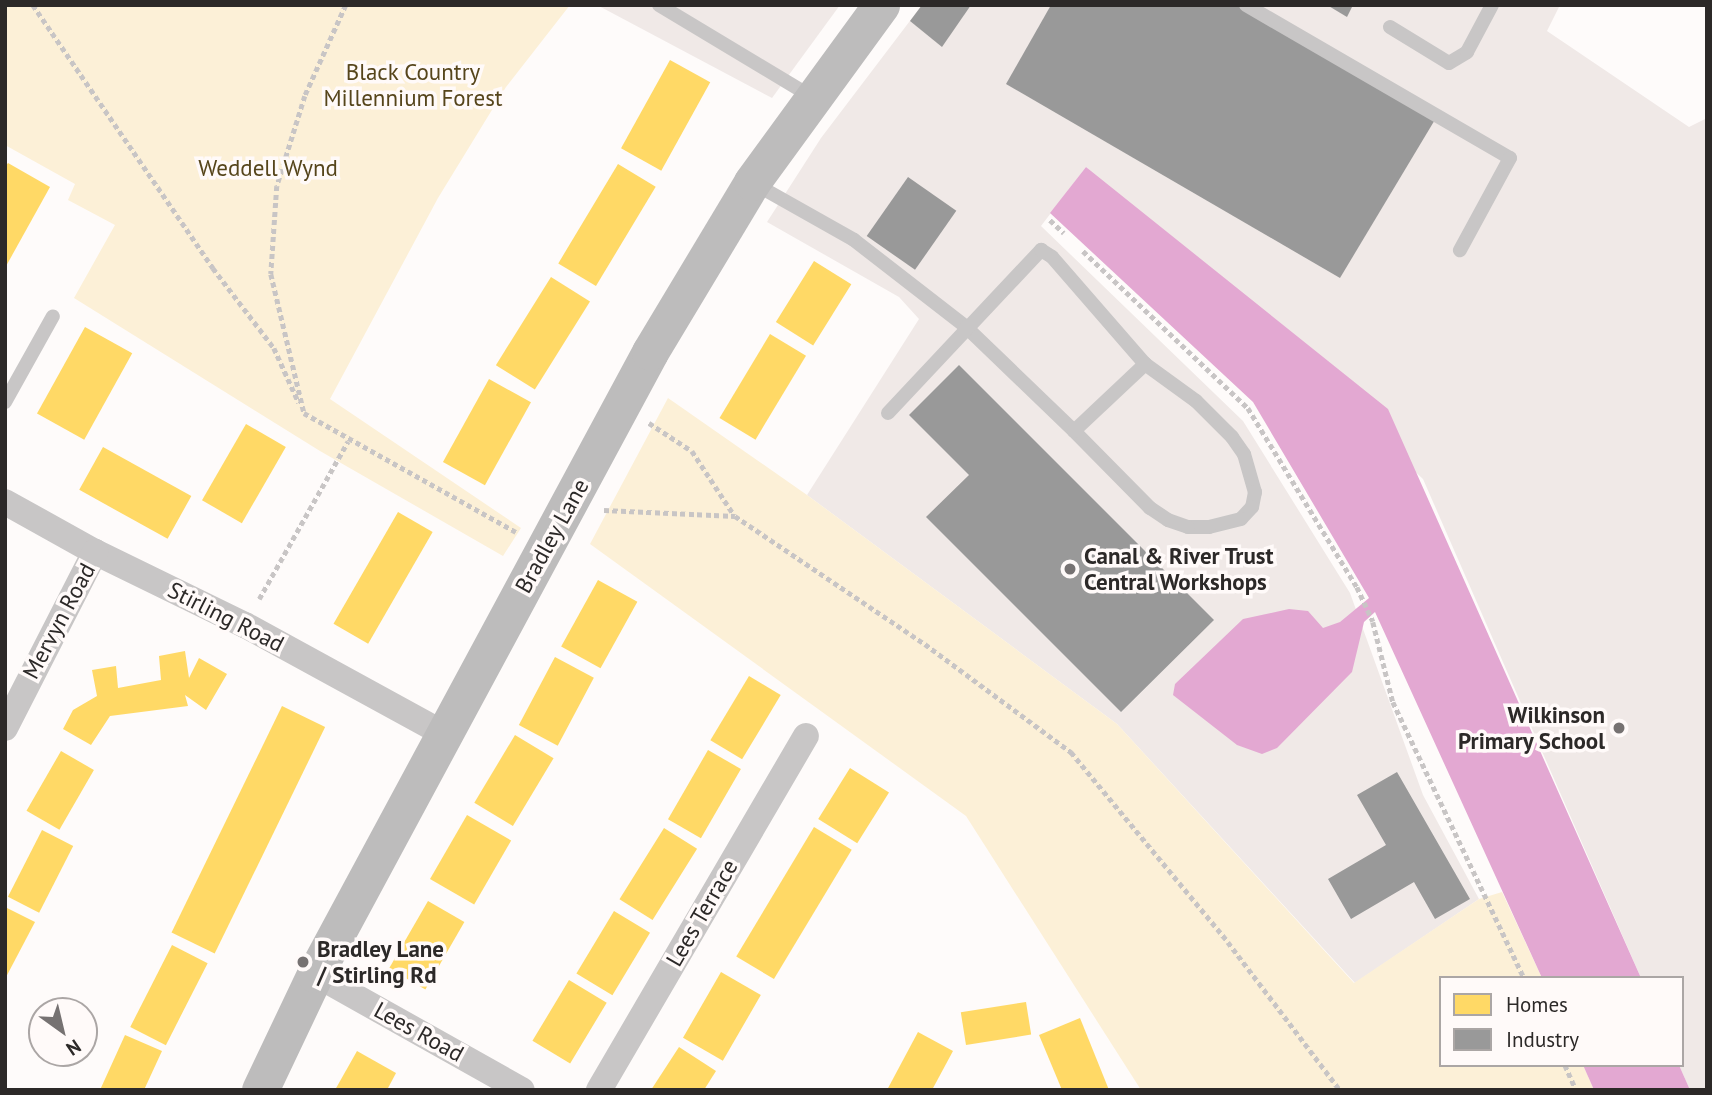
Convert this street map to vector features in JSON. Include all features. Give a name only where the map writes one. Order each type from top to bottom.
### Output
[{"type":"street","name":"Bradley Lane","points":[[260,1090],[315,974],[446,735],[544,547],[623,406],[752,182],[881,5]]},
{"type":"street","name":"Stirling Road","points":[[5,502],[95,552],[245,625],[446,735]]},
{"type":"street","name":"Mervyn Road","points":[[5,728],[95,552]]},
{"type":"street","name":"Lees Terrace","points":[[599,1090],[806,736]]},
{"type":"street","name":"Lees Road","points":[[315,974],[522,1090]]},
{"type":"lane","points":[[659,5],[813,98]]},
{"type":"lane","points":[[1246,5],[1510,158],[1460,250]]},
{"type":"lane","points":[[1390,27],[1449,63],[1467,52],[1492,5]]},
{"type":"lane","points":[[752,182],[854,240],[966,327],[1150,508],[1168,520],[1188,527],[1209,527],[1241,519],[1252,507],[1255,492],[1244,454],[1218,420],[1145,364],[1052,257],[1041,250],[966,327],[888,413]]},
{"type":"lane","points":[[5,402],[53,316]]},
{"type":"lane","points":[[1074,431],[1145,364]]},
{"type":"path","points":[[33,5],[213,268],[274,348],[304,413],[348,441],[544,547]]},
{"type":"path","points":[[304,413],[271,274],[277,186],[305,96],[346,5]]},
{"type":"path","points":[[623,406],[692,451],[735,516],[925,644],[1071,752],[1228,942],[1340,1090]]},
{"type":"path","points":[[245,625],[348,441]]},
{"type":"path","points":[[568,508],[735,516]]},
{"type":"path","points":[[1357,587],[1373,622],[1393,702],[1523,976]]},
{"type":"path","points":[[1566,1067],[1576,1090]]},
{"type":"shaded area","points":[[597,5],[840,5],[772,98]]},
{"type":"shaded area","points":[[922,5],[1560,5],[1547,31],[1689,127],[1707,118],[1707,1090],[1690,1090],[1680,1067],[1684,1067],[1684,976],[1640,976],[1423,479],[1086,167],[1041,226],[1243,421],[1350,593],[1423,795],[1479,899],[1355,983],[1117,724],[807,495],[919,319],[899,297],[767,222],[821,138]]},
{"type":"shaded area","points":[[1086,167],[1388,409],[1640,976],[1541,976],[1375,612],[1364,622],[1352,672],[1277,748],[1262,754],[1237,745],[1173,695],[1175,684],[1243,619],[1289,609],[1308,611],[1323,628],[1340,622],[1369,598],[1253,402],[1050,213]]},
{"type":"shaded area","points":[[1584,1067],[1680,1067],[1690,1090],[1594,1090]]},
{"type":"green space","name":"Weddell Wynd","points":[[5,5],[570,5],[506,87],[438,198],[330,399],[521,528],[503,556],[320,451],[74,298],[115,225],[68,200],[75,184],[5,145]]},
{"type":"green space","points":[[668,398],[807,495],[1117,724],[1354,983],[1479,899],[1502,892],[1541,976],[1439,976],[1439,1067],[1584,1067],[1594,1090],[1141,1090],[966,816],[590,544]]},
{"type":"building: Homes","points":[[670,60],[710,82],[661,171],[621,148]]},
{"type":"building: Homes","points":[[8,163],[50,187],[5,268],[5,167]]},
{"type":"building: Homes","points":[[618,164],[656,187],[596,286],[558,263]]},
{"type":"building: Homes","points":[[814,261],[851,284],[813,345],[776,322]]},
{"type":"building: Homes","points":[[551,277],[590,301],[535,390],[496,365]]},
{"type":"building: Homes","points":[[85,327],[132,353],[84,440],[37,414]]},
{"type":"building: Homes","points":[[770,334],[806,356],[756,440],[720,418]]},
{"type":"building: Homes","points":[[489,379],[531,402],[485,485],[443,462]]},
{"type":"building: Homes","points":[[246,424],[286,447],[242,523],[202,500]]},
{"type":"building: Homes","points":[[103,447],[191,496],[168,539],[79,490]]},
{"type":"building: Homes","points":[[398,512],[433,532],[368,644],[334,624]]},
{"type":"building: Homes","points":[[598,580],[637,602],[601,668],[561,646]]},
{"type":"building: Homes","points":[[185,651],[189,678],[199,658],[227,674],[206,710],[185,695],[188,706],[110,716],[91,745],[63,729],[73,710],[97,696],[92,670],[116,666],[118,688],[161,680],[159,656]]},
{"type":"building: Homes","points":[[555,657],[594,678],[558,746],[519,725]]},
{"type":"building: Homes","points":[[749,676],[781,695],[742,759],[710,740]]},
{"type":"building: Homes","points":[[282,706],[325,727],[215,954],[172,932]]},
{"type":"building: Homes","points":[[515,735],[554,758],[513,826],[474,803]]},
{"type":"building: Homes","points":[[708,750],[741,769],[701,838],[668,819]]},
{"type":"building: Homes","points":[[61,751],[94,770],[59,830],[26,811]]},
{"type":"building: Homes","points":[[850,768],[889,792],[857,843],[818,819]]},
{"type":"building: Homes","points":[[467,815],[511,840],[474,905],[430,879]]},
{"type":"building: Homes","points":[[814,827],[852,850],[774,979],[736,956]]},
{"type":"building: Homes","points":[[664,828],[697,849],[653,920],[619,899]]},
{"type":"building: Homes","points":[[42,830],[73,846],[39,913],[8,897]]},
{"type":"building: Homes","points":[[428,901],[464,922],[425,990],[389,969]]},
{"type":"building: Homes","points":[[5,907],[35,922],[5,979]]},
{"type":"building: Homes","points":[[614,911],[650,933],[612,995],[576,974]]},
{"type":"building: Homes","points":[[172,945],[208,963],[166,1045],[130,1027]]},
{"type":"building: Homes","points":[[721,972],[761,995],[723,1061],[683,1038]]},
{"type":"building: Homes","points":[[569,980],[607,1003],[570,1064],[532,1041]]},
{"type":"building: Homes","points":[[1026,1002],[1031,1035],[966,1045],[961,1012]]},
{"type":"building: Homes","points":[[1080,1018],[1109,1090],[1062,1090],[1039,1035]]},
{"type":"building: Homes","points":[[918,1032],[953,1051],[932,1090],[887,1090]]},
{"type":"building: Homes","points":[[125,1035],[162,1051],[144,1090],[100,1090]]},
{"type":"building: Homes","points":[[679,1047],[716,1071],[704,1090],[651,1090]]},
{"type":"building: Homes","points":[[357,1051],[396,1073],[387,1090],[335,1090]]},
{"type":"building: Industry","points":[[922,5],[971,5],[942,47],[910,21]]},
{"type":"building: Industry","points":[[1051,5],[1237,5],[1436,118],[1340,278],[1006,84]]},
{"type":"building: Industry","points":[[1327,5],[1353,5],[1347,17]]},
{"type":"building: Industry","points":[[908,177],[956,211],[915,270],[867,236]]},
{"type":"building: Industry","name":"Canal & River Trust Central Workshops","points":[[959,365],[1214,620],[1121,712],[926,517],[969,475],[909,415]]},
{"type":"building: Industry","points":[[1397,772],[1470,899],[1435,919],[1414,882],[1351,919],[1328,879],[1386,845],[1357,795]]},
{"type":"place","name":"Canal & River Trust Central Workshops","points":[[1070,569]]},
{"type":"place","name":"Wilkinson Primary School","points":[[1619,728]]},
{"type":"place","name":"Bradley Lane / Stirling Rd","points":[[303,962]]},
{"type":"park label","name":"Black Country Millennium Forest","points":[[413,85]]}]
